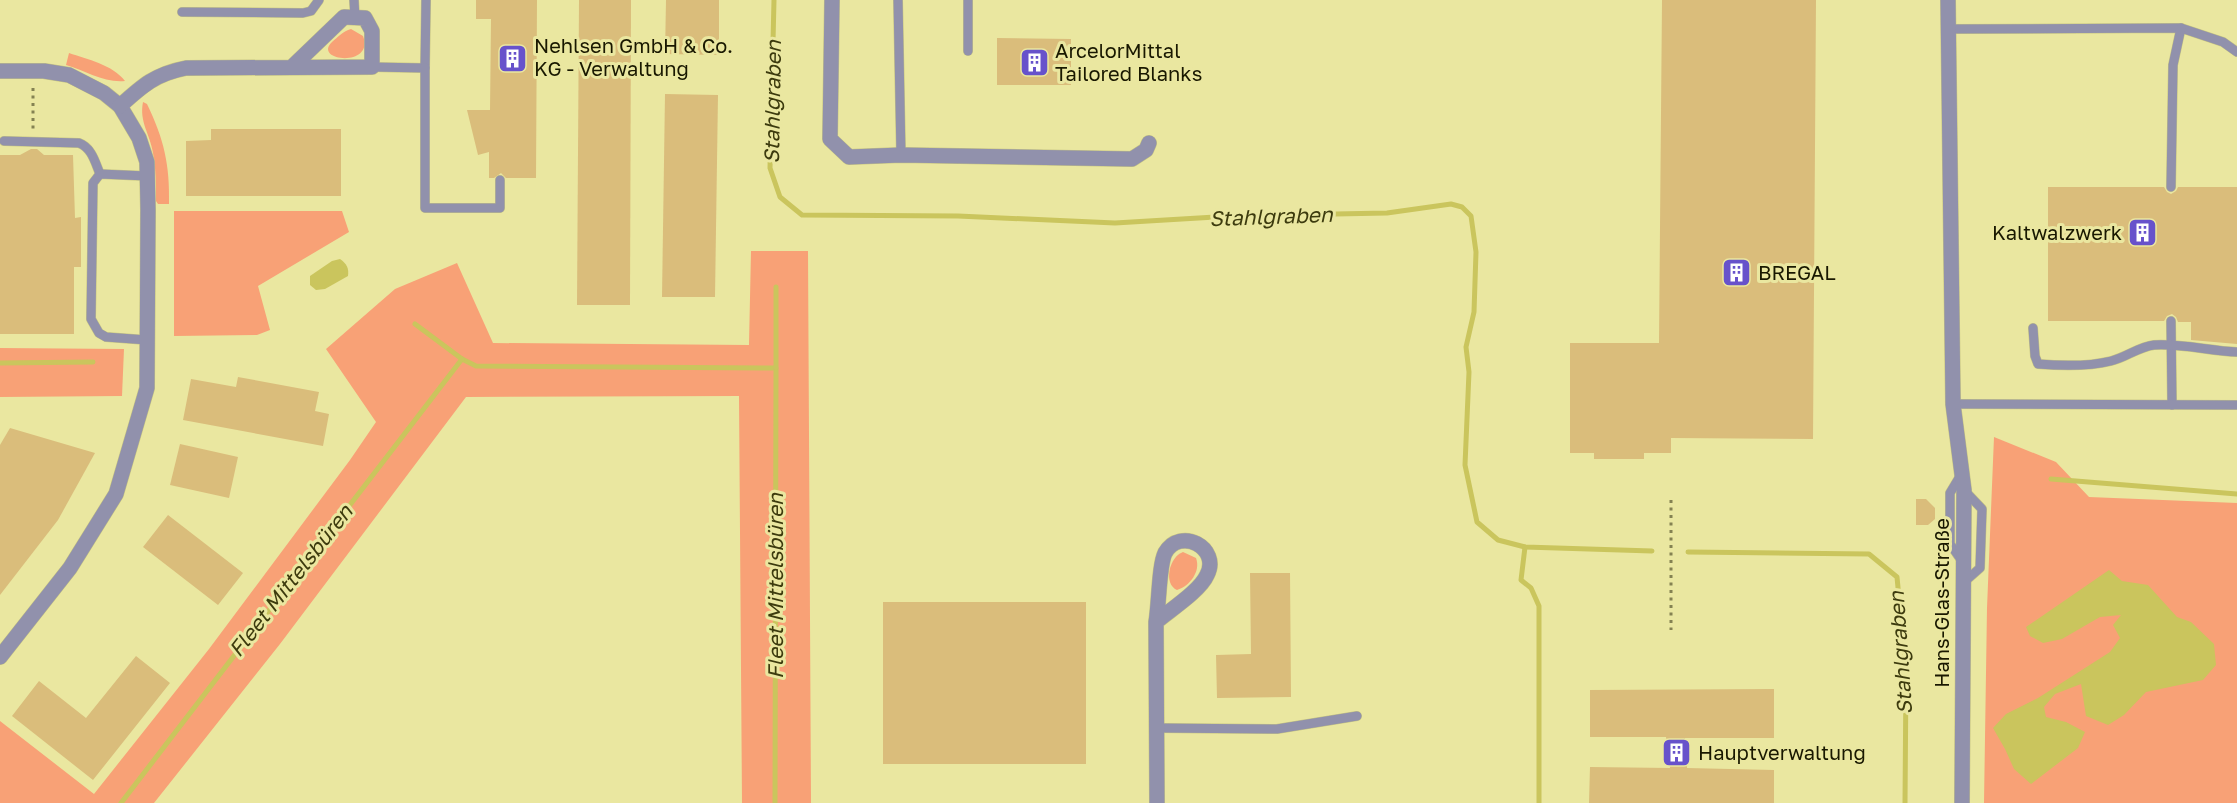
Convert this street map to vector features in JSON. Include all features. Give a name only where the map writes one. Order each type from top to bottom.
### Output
[{"type":"street","points":[[832,0],[830,139],[849,157],[900,155],[1132,159],[1146,150],[1149,143]]},
{"type":"street","name":"Hans-Glas-Straße","points":[[1948,0],[1953,404],[1964,490],[1962,803]]},
{"type":"street","points":[[120,106],[138,90],[165,72],[186,68],[372,67],[372,31],[365,18],[344,17],[292,67]]},
{"type":"street","points":[[0,71],[33,71],[69,75],[104,93],[120,106],[132,123],[147,162],[147,388],[116,494],[70,568],[0,657]]},
{"type":"street","points":[[1156,622],[1207,576],[1210,561],[1208,554],[1197,543],[1190,541],[1175,543],[1164,555],[1156,622],[1157,803]]},
{"type":"lane","points":[[182,12],[303,13],[311,11],[319,0]]},
{"type":"lane","points":[[354,0],[354,18]]},
{"type":"lane","points":[[426,0],[425,208],[500,208],[500,180]]},
{"type":"lane","points":[[898,0],[900,155]]},
{"type":"lane","points":[[968,0],[968,51]]},
{"type":"lane","points":[[2171,187],[2173,65],[2181,28]]},
{"type":"lane","points":[[1948,29],[2181,28],[2223,42],[2237,52]]},
{"type":"lane","points":[[372,67],[425,68]]},
{"type":"lane","points":[[4,141],[79,143],[90,151],[100,174]]},
{"type":"lane","points":[[100,174],[147,176]]},
{"type":"lane","points":[[100,174],[93,183],[91,319],[99,333],[106,337],[147,340]]},
{"type":"lane","points":[[2171,321],[2172,405]]},
{"type":"lane","points":[[2033,328],[2035,356],[2038,364],[2087,365],[2112,360],[2140,348],[2171,345],[2237,352]]},
{"type":"lane","points":[[1953,404],[2237,405]]},
{"type":"lane","points":[[1963,471],[1950,493],[1950,544],[1963,562]]},
{"type":"lane","points":[[1963,583],[1980,568],[1982,509],[1964,490]]},
{"type":"lane","points":[[1157,728],[1277,729],[1357,716]]},
{"type":"path","points":[[33,71],[33,142]]},
{"type":"path","points":[[1671,501],[1671,630]]},
{"type":"shaded area","points":[[351,29],[363,36],[364,46],[360,53],[344,58],[330,54],[328,49],[332,42]]},
{"type":"shaded area","points":[[69,53],[107,67],[125,81],[102,78],[66,65]]},
{"type":"shaded area","points":[[143,102],[147,104],[153,117],[165,152],[169,204],[158,204],[156,201],[154,159],[142,116]]},
{"type":"shaded area","points":[[174,211],[342,211],[349,232],[258,286],[270,330],[257,335],[174,336]]},
{"type":"shaded area","points":[[751,251],[808,251],[811,803],[742,803],[739,396],[466,397],[280,644],[154,803],[0,803],[0,721],[94,794],[209,649],[376,422],[326,349],[395,289],[457,263],[493,343],[749,345]]},
{"type":"shaded area","points":[[340,259],[347,266],[348,276],[325,289],[316,290],[310,285],[310,276],[332,261]]},
{"type":"shaded area","points":[[0,348],[124,349],[122,396],[0,397]]},
{"type":"shaded area","points":[[1994,437],[2056,462],[2089,497],[2237,503],[2237,803],[1984,803],[1987,608]]},
{"type":"shaded area","points":[[1183,552],[1196,558],[1197,568],[1190,582],[1177,590],[1173,587],[1169,577],[1174,559]]},
{"type":"shaded area","points":[[2109,570],[2122,581],[2148,585],[2177,617],[2191,622],[2214,644],[2216,665],[2203,680],[2146,692],[2124,715],[2108,725],[2086,716],[2081,684],[2055,694],[2044,707],[2046,717],[2066,722],[2085,732],[2078,748],[2031,784],[2014,769],[1993,728],[2006,714],[2038,698],[2110,652],[2120,638],[2113,625],[2121,615],[2100,617],[2062,639],[2043,643],[2030,636],[2026,627]]},
{"type":"building","name":"Nehlsen GmbH & Co. KG - Verwaltung","points":[[476,0],[537,0],[536,178],[506,178],[501,173],[494,178],[489,178],[489,152],[478,155],[467,110],[490,110],[491,19],[476,19]]},
{"type":"building","points":[[579,0],[631,0],[630,305],[577,305]]},
{"type":"building","points":[[666,0],[719,0],[719,55],[665,54]]},
{"type":"building","name":"BREGAL","points":[[1662,0],[1816,0],[1813,439],[1671,438],[1671,453],[1644,453],[1644,459],[1594,459],[1594,453],[1570,453],[1570,343],[1659,343]]},
{"type":"building","points":[[997,38],[1071,39],[1071,85],[997,85]]},
{"type":"building","points":[[665,94],[718,95],[715,297],[662,297]]},
{"type":"building","points":[[211,129],[341,129],[341,196],[186,196],[186,141],[211,140]]},
{"type":"building","points":[[31,149],[37,149],[44,155],[73,155],[75,218],[81,217],[81,267],[74,267],[74,334],[0,334],[0,155],[20,155]]},
{"type":"building","name":"Kaltwalzwerk","points":[[2048,187],[2164,187],[2171,194],[2178,187],[2237,187],[2237,344],[2191,340],[2191,322],[2178,322],[2172,314],[2164,321],[2048,321]]},
{"type":"building","points":[[238,377],[319,392],[315,411],[329,414],[323,446],[183,420],[191,379],[236,387]]},
{"type":"building","points":[[10,428],[95,453],[58,520],[0,595],[0,445]]},
{"type":"building","points":[[180,444],[238,457],[229,498],[170,485]]},
{"type":"building","points":[[1916,499],[1926,499],[1935,508],[1935,519],[1928,525],[1916,525]]},
{"type":"building","points":[[168,515],[243,573],[218,605],[143,547]]},
{"type":"building","points":[[1250,573],[1290,573],[1291,697],[1217,698],[1216,655],[1251,654]]},
{"type":"building","points":[[883,602],[1086,602],[1086,764],[883,764]]},
{"type":"building","points":[[136,656],[170,683],[93,780],[12,716],[39,681],[86,718]]},
{"type":"building","name":"Hauptverwaltung","points":[[1774,689],[1774,738],[1685,738],[1687,768],[1774,770],[1774,803],[1589,803],[1590,767],[1670,768],[1666,737],[1590,737],[1590,690]]},
{"type":"waterway","name":"Stahlgraben","points":[[774,0],[770,168],[780,197],[802,215],[958,216],[1115,223],[1232,216],[1387,213],[1451,204],[1462,207],[1471,216],[1476,252],[1474,312],[1466,347],[1469,372],[1465,465],[1477,522],[1498,540],[1525,547],[1652,551]]},
{"type":"waterway","name":"Fleet Mittelsbüren","points":[[776,287],[776,368]]},
{"type":"waterway","name":"Fleet Mittelsbüren","points":[[415,324],[462,359],[476,366],[776,368],[775,803]]},
{"type":"waterway","name":"Fleet Mittelsbüren","points":[[121,803],[462,359]]},
{"type":"waterway","name":"Fleet Mittelsbüren","points":[[0,363],[93,362]]},
{"type":"waterway","points":[[2051,479],[2237,494]]},
{"type":"waterway","name":"Fleet Mittelsbüren","points":[[1525,547],[1521,580],[1531,588],[1539,606],[1539,803]]},
{"type":"waterway","name":"Stahlgraben","points":[[1688,552],[1869,554],[1897,577],[1906,672],[1905,803]]},
{"type":"place","name":"Nehlsen GmbH & Co. KG - Verwaltung","points":[[513,58]]},
{"type":"place","name":"ArcelorMittal Tailored Blanks","points":[[1034,62]]},
{"type":"place","name":"Kaltwalzwerk","points":[[2143,233]]},
{"type":"place","name":"BREGAL","points":[[1737,273]]},
{"type":"place","name":"Hauptverwaltung","points":[[1677,753]]}]
